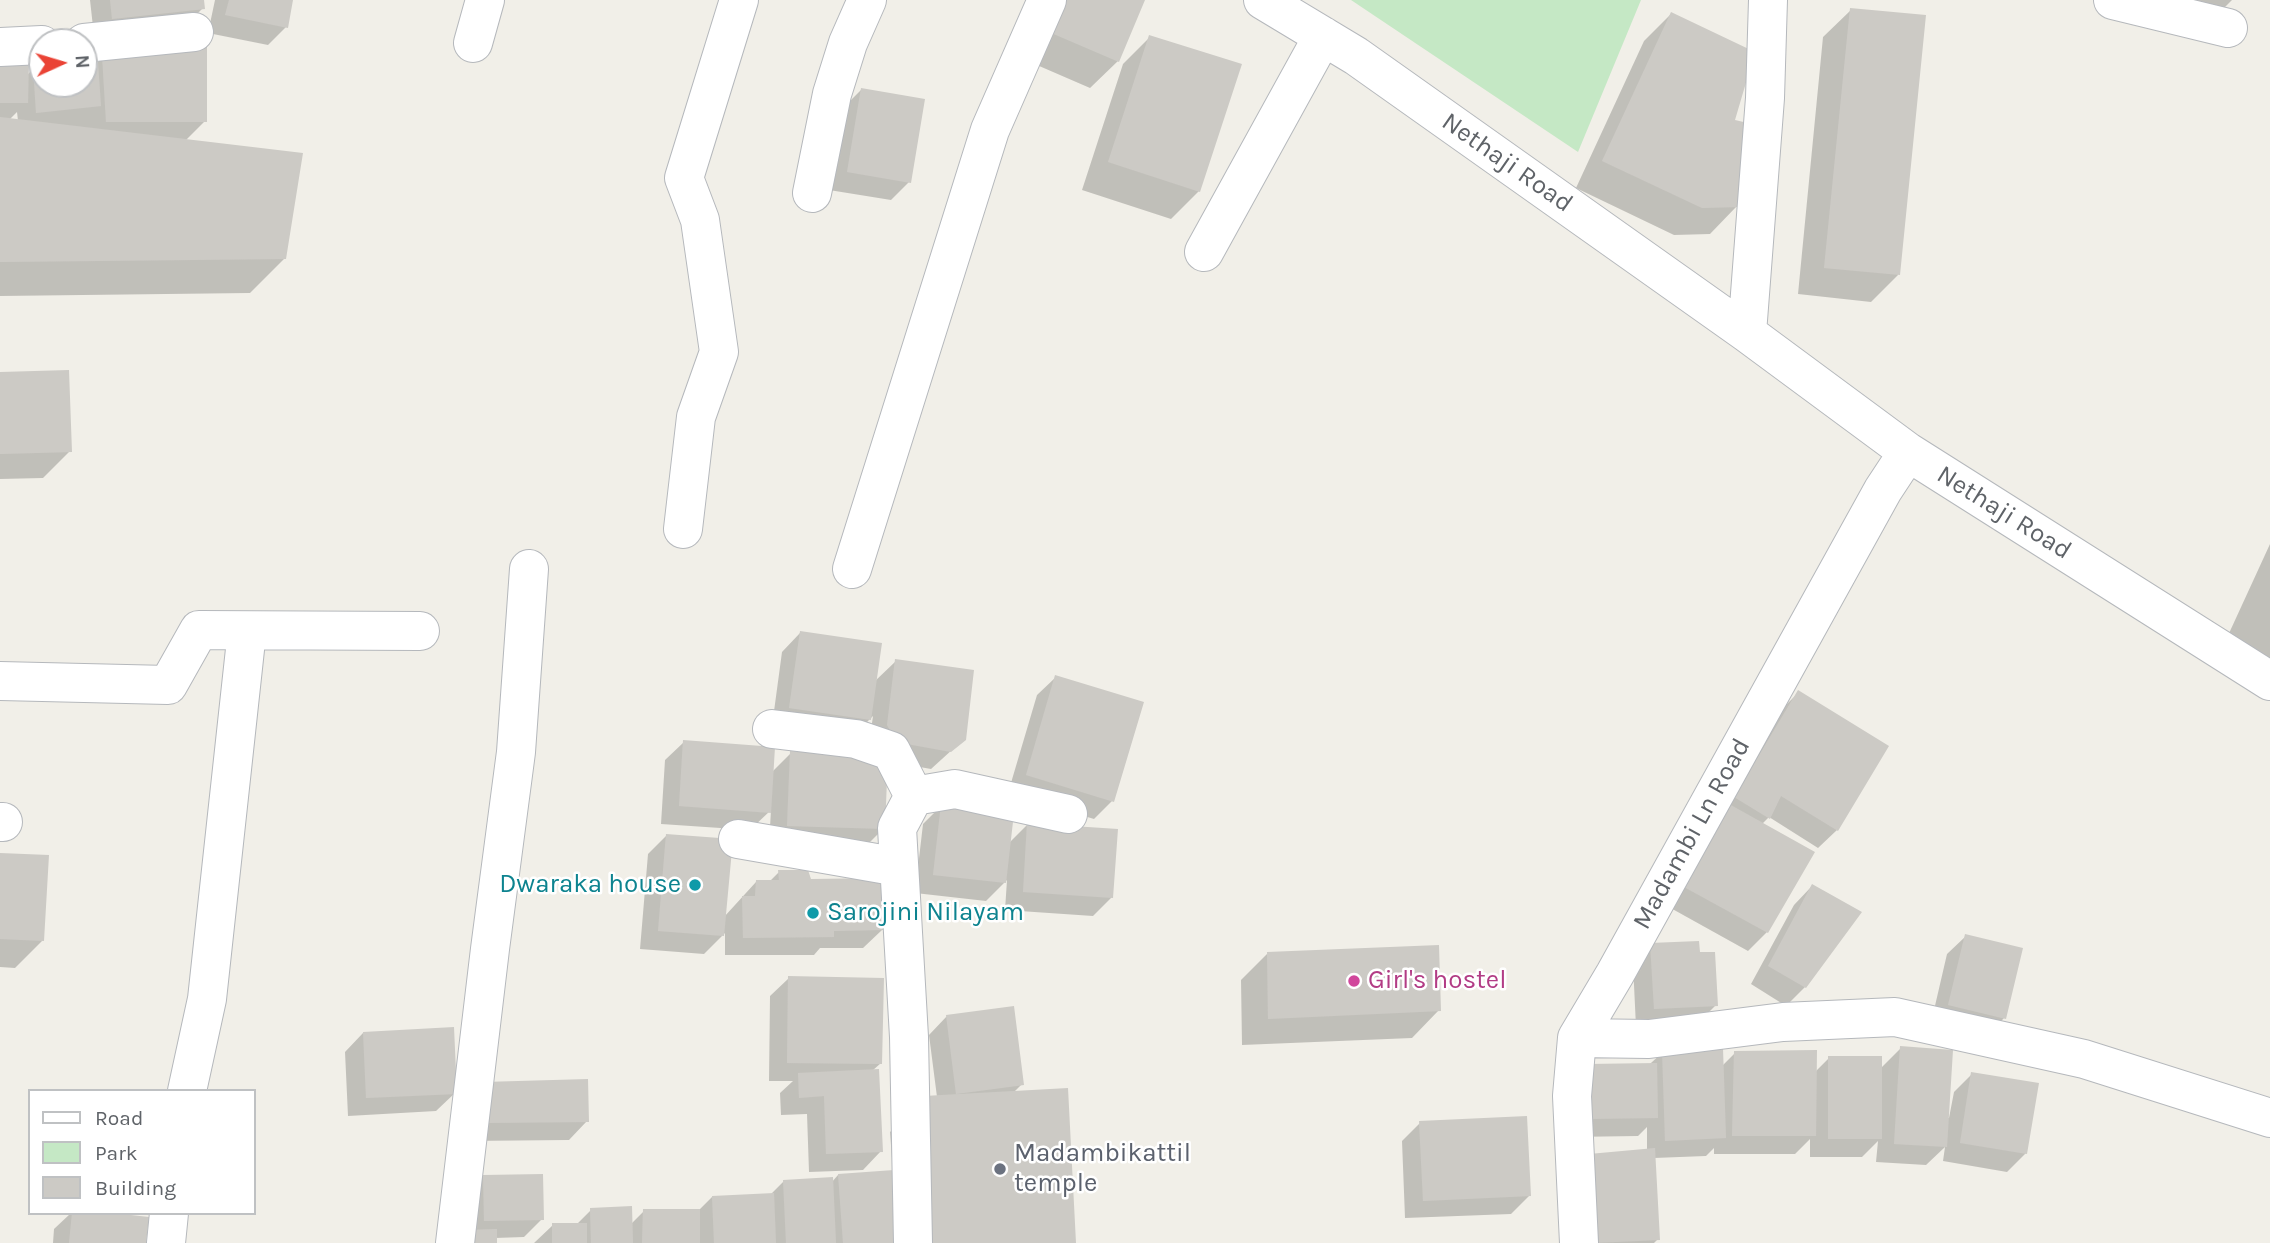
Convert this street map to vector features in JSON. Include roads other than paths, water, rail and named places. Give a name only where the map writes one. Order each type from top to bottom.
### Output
[{"type":"street","points":[[473,43],[485,0]]},
{"type":"street","points":[[683,529],[696,417],[719,352],[700,219],[684,178],[739,0]]},
{"type":"street","points":[[812,193],[832,94],[848,43],[867,0]]},
{"type":"street","points":[[852,569],[990,130],[1047,0]]},
{"type":"street","name":"Nethaji Road","points":[[1263,0],[1356,56],[1747,333],[1908,452],[2270,681]]},
{"type":"street","points":[[1747,333],[1765,99],[1768,0]]},
{"type":"street","points":[[2113,0],[2228,28]]},
{"type":"street","points":[[98,42],[194,32]]},
{"type":"street","points":[[1204,252],[1323,36]]},
{"type":"street","points":[[0,47],[28,46]]},
{"type":"street","name":"Madambi Ln Road","points":[[1579,1243],[1572,1096],[1577,1038],[1883,490],[1908,452]]},
{"type":"street","points":[[455,1243],[516,752],[529,569]]},
{"type":"street","points":[[0,681],[168,685],[198,630],[420,631]]},
{"type":"street","points":[[187,1089],[207,999],[247,631]]},
{"type":"street","points":[[772,729],[856,739],[891,751],[914,796]]},
{"type":"street","points":[[914,796],[955,789],[1068,814]]},
{"type":"street","points":[[913,1243],[909,1037],[897,828],[914,796]]},
{"type":"street","points":[[738,839],[899,867]]},
{"type":"street","points":[[1577,1038],[1648,1039],[1783,1022],[1895,1017],[2084,1059],[2270,1118]]},
{"type":"street","points":[[166,1243],[169,1215]]},
{"type":"place","name":"Dwaraka house","points":[[695,885]]},
{"type":"place","name":"Sarojini Nilayam","points":[[813,913]]},
{"type":"place","name":"Girl's hostel","points":[[1354,981]]},
{"type":"place","name":"Madambikattil temple","points":[[1000,1169]]}]
